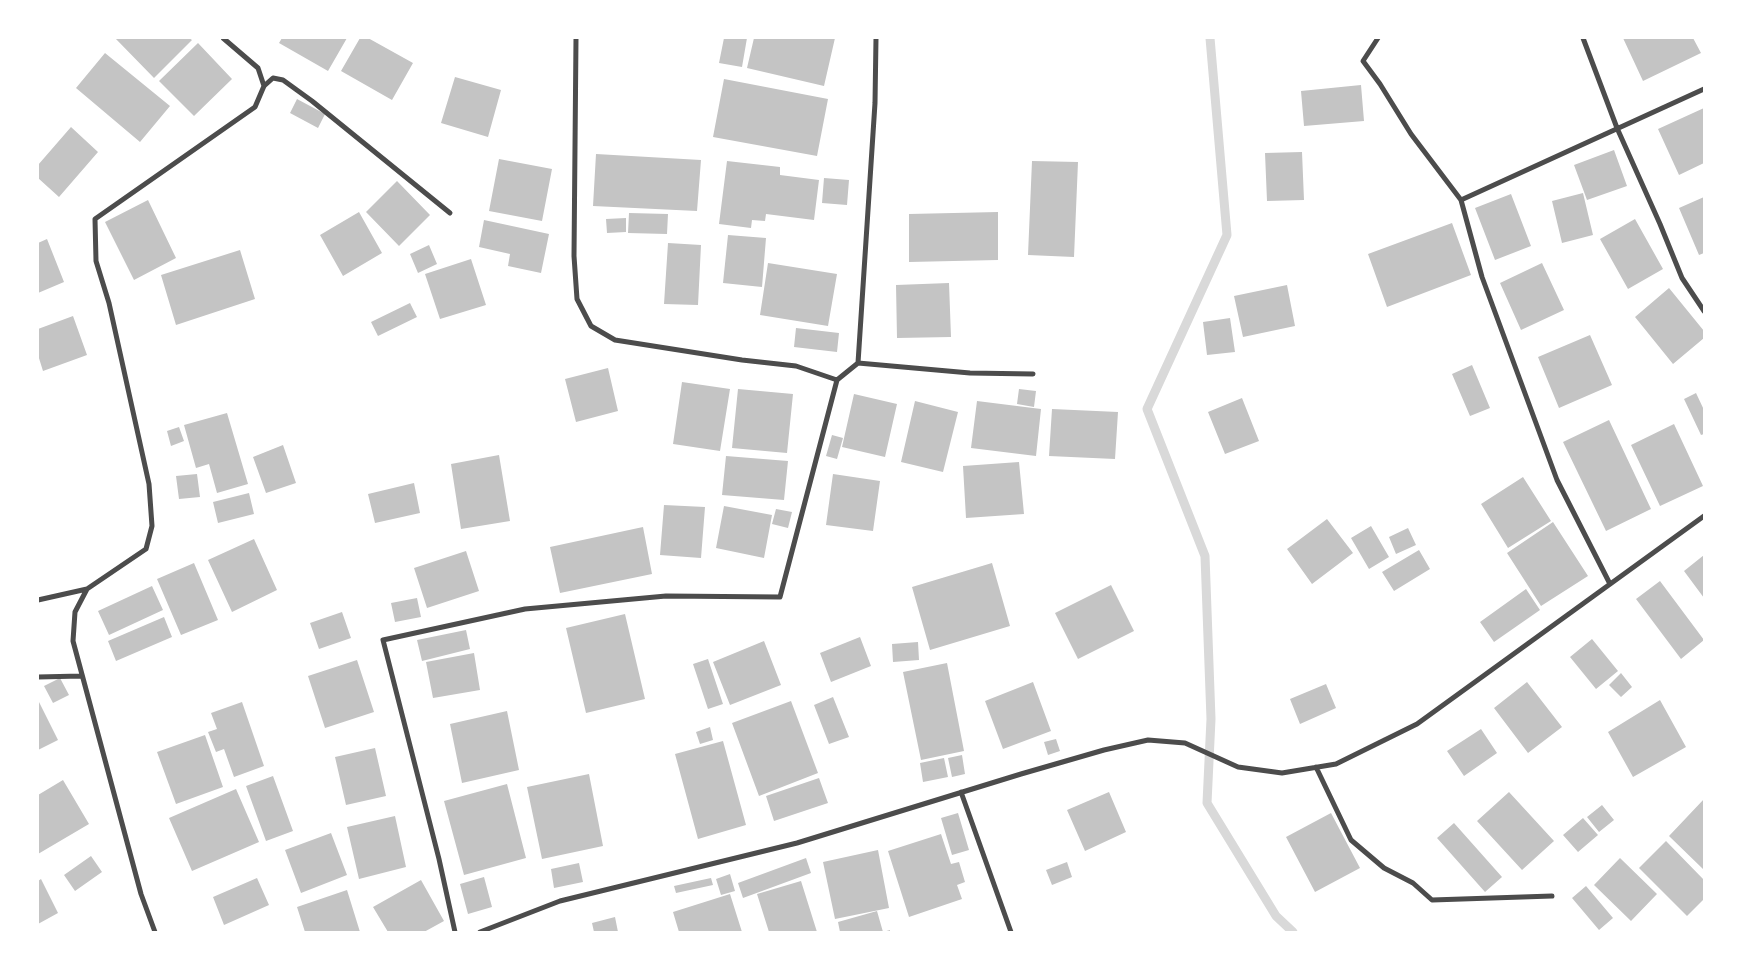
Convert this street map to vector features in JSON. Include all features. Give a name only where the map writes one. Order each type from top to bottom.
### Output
[{"type":"street","points":[[223,38],[258,68],[264,86]]},
{"type":"street","points":[[576,38],[574,256],[577,299],[591,326],[615,340],[742,360],[796,366],[837,380]]},
{"type":"street","points":[[858,363],[875,103],[876,38]]},
{"type":"street","points":[[1378,38],[1362,61],[1380,84],[1411,134],[1460,200],[1482,278],[1557,480],[1610,584]]},
{"type":"street","points":[[1583,38],[1617,128],[1682,278],[1704,311]]},
{"type":"street","points":[[38,600],[87,590],[146,549],[152,526],[149,484],[109,303],[96,261],[94,219],[255,107],[264,86],[273,78],[283,80],[319,107],[450,213]]},
{"type":"street","points":[[1460,200],[1704,89]]},
{"type":"street","points":[[455,932],[439,859],[383,640],[525,609],[666,596],[780,597],[837,380],[858,363],[970,373],[1033,374]]},
{"type":"street","points":[[480,932],[560,901],[796,843],[1104,750],[1148,740],[1185,743],[1238,767],[1282,773],[1336,764],[1417,724],[1704,516]]},
{"type":"street","points":[[87,590],[75,612],[73,641],[141,894],[155,932]]},
{"type":"street","points":[[38,677],[81,676]]},
{"type":"street","points":[[1316,767],[1351,840],[1384,868],[1413,883],[1432,900],[1552,896]]},
{"type":"street","points":[[961,792],[1011,932]]},
{"type":"building","points":[[115,38],[189,38],[192,40],[154,78]]},
{"type":"building","points":[[282,38],[347,38],[328,71],[279,43]]},
{"type":"building","points":[[360,38],[368,38],[413,63],[392,100],[341,71]]},
{"type":"building","points":[[724,38],[747,38],[742,67],[719,63]]},
{"type":"building","points":[[754,38],[835,38],[824,86],[747,68]]},
{"type":"building","points":[[1623,38],[1693,38],[1701,53],[1643,81]]},
{"type":"building","points":[[198,43],[232,79],[194,116],[159,81]]},
{"type":"building","points":[[105,53],[170,106],[140,142],[76,88]]},
{"type":"building","points":[[455,77],[501,90],[488,137],[441,123]]},
{"type":"building","points":[[724,79],[828,99],[817,156],[713,137]]},
{"type":"building","points":[[1361,85],[1364,121],[1304,126],[1301,91]]},
{"type":"building","points":[[297,99],[325,114],[318,128],[290,113]]},
{"type":"building","points":[[1704,108],[1704,163],[1679,175],[1658,129]]},
{"type":"building","points":[[71,127],[98,152],[59,197],[38,178],[38,165]]},
{"type":"building","points":[[1614,150],[1627,186],[1587,200],[1574,165]]},
{"type":"building","points":[[1302,152],[1304,200],[1267,201],[1265,153]]},
{"type":"building","points":[[596,154],[701,160],[697,211],[593,206]]},
{"type":"building","points":[[499,159],[552,169],[542,221],[489,211]]},
{"type":"building","points":[[727,161],[780,167],[780,175],[819,180],[814,220],[766,214],[765,221],[752,220],[751,228],[719,224]]},
{"type":"building","points":[[1032,161],[1078,162],[1074,257],[1028,255]]},
{"type":"building","points":[[824,178],[849,180],[847,205],[822,203]]},
{"type":"building","points":[[397,181],[430,215],[399,246],[366,212]]},
{"type":"building","points":[[1583,193],[1593,235],[1562,243],[1552,201]]},
{"type":"building","points":[[1511,194],[1531,246],[1495,260],[1475,208]]},
{"type":"building","points":[[1704,197],[1704,253],[1699,255],[1679,208]]},
{"type":"building","points":[[148,200],[176,258],[134,280],[105,222]]},
{"type":"building","points":[[359,212],[382,253],[343,276],[320,235]]},
{"type":"building","points":[[998,212],[998,260],[909,262],[909,214]]},
{"type":"building","points":[[629,213],[668,214],[667,234],[628,233]]},
{"type":"building","points":[[626,218],[626,232],[607,233],[606,219]]},
{"type":"building","points":[[1635,219],[1663,269],[1628,289],[1600,239]]},
{"type":"building","points":[[484,220],[549,234],[541,273],[508,266],[510,254],[479,247]]},
{"type":"building","points":[[1452,223],[1471,275],[1387,307],[1368,254]]},
{"type":"building","points":[[728,235],[766,238],[762,287],[723,283]]},
{"type":"building","points":[[47,239],[64,282],[38,293],[38,243]]},
{"type":"building","points":[[668,243],[701,245],[698,305],[664,304]]},
{"type":"building","points":[[429,245],[437,264],[418,273],[410,254]]},
{"type":"building","points":[[240,250],[255,299],[176,325],[161,275]]},
{"type":"building","points":[[471,259],[486,305],[440,319],[425,274]]},
{"type":"building","points":[[768,263],[837,274],[828,326],[760,315]]},
{"type":"building","points":[[1542,263],[1564,310],[1521,330],[1500,283]]},
{"type":"building","points":[[949,283],[951,337],[897,338],[896,285]]},
{"type":"building","points":[[1287,285],[1295,326],[1243,337],[1234,296]]},
{"type":"building","points":[[1669,288],[1704,331],[1704,338],[1673,364],[1635,317]]},
{"type":"building","points":[[410,303],[417,317],[378,336],[371,322]]},
{"type":"building","points":[[73,316],[87,355],[43,371],[38,355],[38,329]]},
{"type":"building","points":[[1230,318],[1235,352],[1207,355],[1203,322]]},
{"type":"building","points":[[796,328],[839,333],[837,352],[794,347]]},
{"type":"building","points":[[1590,335],[1612,385],[1559,408],[1538,357]]},
{"type":"building","points":[[1472,365],[1490,408],[1470,416],[1452,374]]},
{"type":"building","points":[[608,368],[618,411],[576,422],[565,379]]},
{"type":"building","points":[[682,382],[730,389],[720,451],[673,444]]},
{"type":"building","points":[[738,389],[793,394],[787,453],[732,448]]},
{"type":"building","points":[[1019,389],[1036,391],[1034,407],[1017,404]]},
{"type":"building","points":[[1696,393],[1704,410],[1704,434],[1701,435],[1684,399]]},
{"type":"building","points":[[854,394],[897,404],[885,457],[842,447]]},
{"type":"building","points":[[1242,398],[1259,441],[1225,454],[1208,412]]},
{"type":"building","points":[[915,401],[958,412],[943,472],[901,462]]},
{"type":"building","points":[[977,401],[1041,409],[1036,456],[971,448]]},
{"type":"building","points":[[1052,409],[1118,412],[1115,459],[1049,456]]},
{"type":"building","points":[[227,413],[248,484],[217,493],[209,464],[196,468],[184,425]]},
{"type":"building","points":[[1609,420],[1651,509],[1606,531],[1563,442]]},
{"type":"building","points":[[1674,424],[1703,486],[1660,506],[1631,445]]},
{"type":"building","points":[[179,427],[184,441],[171,446],[167,431]]},
{"type":"building","points":[[832,435],[843,438],[837,459],[826,456]]},
{"type":"building","points":[[283,445],[296,483],[266,493],[253,457]]},
{"type":"building","points":[[499,455],[510,521],[461,529],[451,464]]},
{"type":"building","points":[[726,456],[788,461],[784,500],[722,495]]},
{"type":"building","points":[[1019,462],[1024,514],[966,518],[963,466]]},
{"type":"building","points":[[197,474],[200,497],[179,499],[176,476]]},
{"type":"building","points":[[833,474],[880,481],[873,531],[826,525]]},
{"type":"building","points":[[1523,477],[1551,521],[1508,548],[1481,504]]},
{"type":"building","points":[[414,483],[420,513],[375,523],[368,494]]},
{"type":"building","points":[[249,493],[254,514],[218,523],[213,502]]},
{"type":"building","points":[[664,505],[705,507],[701,558],[660,555]]},
{"type":"building","points":[[724,506],[772,515],[764,558],[716,548]]},
{"type":"building","points":[[776,509],[792,512],[788,528],[772,524]]},
{"type":"building","points":[[1327,519],[1353,553],[1312,584],[1287,549]]},
{"type":"building","points":[[1553,522],[1588,576],[1541,606],[1507,553]]},
{"type":"building","points":[[1371,526],[1389,557],[1369,569],[1351,538]]},
{"type":"building","points":[[643,527],[652,574],[560,593],[550,547]]},
{"type":"building","points":[[1408,528],[1416,545],[1396,554],[1389,537]]},
{"type":"building","points":[[254,539],[277,590],[232,612],[208,560]]},
{"type":"building","points":[[1419,550],[1430,569],[1394,591],[1382,572]]},
{"type":"building","points":[[466,551],[479,591],[427,608],[414,568]]},
{"type":"building","points":[[1704,555],[1704,598],[1684,571]]},
{"type":"building","points":[[194,563],[218,620],[181,635],[157,579]]},
{"type":"building","points":[[992,563],[1010,626],[930,650],[912,587]]},
{"type":"building","points":[[1660,581],[1704,640],[1681,659],[1636,599]]},
{"type":"building","points":[[1111,585],[1134,631],[1078,659],[1055,613]]},
{"type":"building","points":[[152,586],[163,610],[109,635],[98,611]]},
{"type":"building","points":[[1526,589],[1540,610],[1494,642],[1480,622]]},
{"type":"building","points":[[417,598],[421,617],[395,622],[391,603]]},
{"type":"building","points":[[342,612],[351,638],[319,649],[310,623]]},
{"type":"building","points":[[625,614],[645,699],[586,713],[566,628]]},
{"type":"building","points":[[164,617],[172,637],[116,661],[108,641]]},
{"type":"building","points":[[466,630],[470,649],[422,661],[417,640]]},
{"type":"building","points":[[860,637],[871,666],[831,682],[820,653]]},
{"type":"building","points":[[1592,639],[1618,671],[1596,689],[1570,657]]},
{"type":"building","points":[[764,641],[781,685],[730,705],[713,662]]},
{"type":"building","points":[[918,642],[919,660],[893,662],[892,644]]},
{"type":"building","points":[[474,653],[480,690],[433,698],[426,662]]},
{"type":"building","points":[[708,659],[723,704],[708,709],[693,664]]},
{"type":"building","points":[[357,660],[374,712],[325,728],[308,676]]},
{"type":"building","points":[[947,663],[964,751],[921,760],[903,672]]},
{"type":"building","points":[[1621,673],[1632,687],[1621,697],[1609,685]]},
{"type":"building","points":[[60,678],[69,695],[53,703],[44,686]]},
{"type":"building","points":[[1033,682],[1051,731],[1003,749],[985,701]]},
{"type":"building","points":[[1527,682],[1562,727],[1528,753],[1494,708]]},
{"type":"building","points":[[1326,684],[1336,708],[1300,724],[1290,699]]},
{"type":"building","points":[[833,697],[849,737],[829,744],[814,705]]},
{"type":"building","points":[[38,700],[58,740],[38,750]]},
{"type":"building","points":[[1660,700],[1686,747],[1633,777],[1608,732]]},
{"type":"building","points":[[791,701],[818,773],[759,796],[732,723]]},
{"type":"building","points":[[242,702],[264,766],[234,777],[224,749],[216,752],[208,732],[217,729],[211,713]]},
{"type":"building","points":[[507,711],[519,770],[462,783],[450,724]]},
{"type":"building","points":[[710,727],[713,740],[700,744],[696,732]]},
{"type":"building","points":[[1481,729],[1497,753],[1464,776],[1447,751]]},
{"type":"building","points":[[205,735],[223,787],[176,804],[157,752]]},
{"type":"building","points":[[1056,739],[1060,751],[1048,755],[1044,742]]},
{"type":"building","points":[[723,741],[746,825],[698,839],[675,754]]},
{"type":"building","points":[[375,748],[386,796],[346,805],[335,757]]},
{"type":"building","points":[[962,755],[965,774],[952,777],[948,758]]},
{"type":"building","points":[[944,758],[948,777],[923,782],[920,763]]},
{"type":"building","points":[[589,774],[603,846],[542,859],[527,787]]},
{"type":"building","points":[[273,776],[293,831],[266,841],[246,786]]},
{"type":"building","points":[[819,778],[828,803],[774,821],[766,796]]},
{"type":"building","points":[[63,780],[89,824],[38,854],[38,795]]},
{"type":"building","points":[[507,784],[526,858],[464,875],[444,801]]},
{"type":"building","points":[[236,789],[259,842],[192,871],[169,818]]},
{"type":"building","points":[[1109,792],[1126,832],[1085,851],[1067,810]]},
{"type":"building","points":[[1509,792],[1554,841],[1522,870],[1477,821]]},
{"type":"building","points":[[1704,799],[1704,870],[1669,836]]},
{"type":"building","points":[[1602,805],[1614,820],[1599,832],[1587,817]]},
{"type":"building","points":[[958,813],[969,850],[952,855],[941,818]]},
{"type":"building","points":[[1331,813],[1360,868],[1315,892],[1286,837]]},
{"type":"building","points":[[395,816],[406,867],[359,879],[347,827]]},
{"type":"building","points":[[1583,818],[1598,835],[1578,852],[1563,835]]},
{"type":"building","points":[[1454,823],[1502,877],[1485,892],[1437,838]]},
{"type":"building","points":[[331,833],[347,875],[301,893],[285,850]]},
{"type":"building","points":[[941,834],[951,864],[959,862],[965,882],[957,885],[962,899],[909,917],[888,851]]},
{"type":"building","points":[[1666,841],[1704,880],[1704,899],[1687,916],[1639,868]]},
{"type":"building","points":[[878,850],[889,908],[835,919],[823,862]]},
{"type":"building","points":[[91,856],[102,872],[75,891],[64,875]]},
{"type":"building","points":[[806,858],[811,873],[743,898],[738,883]]},
{"type":"building","points":[[1620,858],[1657,894],[1631,921],[1594,885]]},
{"type":"building","points":[[1067,862],[1072,877],[1052,885],[1046,870]]},
{"type":"building","points":[[579,863],[583,882],[554,888],[551,869]]},
{"type":"building","points":[[730,874],[735,891],[721,895],[716,879]]},
{"type":"building","points":[[484,877],[492,907],[468,914],[460,884]]},
{"type":"building","points":[[257,878],[269,905],[224,925],[213,897]]},
{"type":"building","points":[[711,878],[713,885],[676,893],[674,886]]},
{"type":"building","points":[[41,879],[58,913],[38,924],[38,881]]},
{"type":"building","points":[[421,880],[444,921],[424,932],[388,932],[373,907]]},
{"type":"building","points":[[801,881],[817,932],[769,932],[757,894]]},
{"type":"building","points":[[1586,886],[1613,918],[1599,930],[1572,898]]},
{"type":"building","points":[[347,890],[360,932],[305,932],[297,907]]},
{"type":"building","points":[[730,894],[742,932],[679,932],[673,912]]},
{"type":"building","points":[[877,911],[883,932],[840,932],[838,922]]},
{"type":"building","points":[[615,917],[618,932],[594,932],[592,923]]},
{"type":"waterway","points":[[1210,38],[1227,235],[1147,409],[1205,556],[1211,719],[1207,803],[1276,916],[1293,932]]}]
